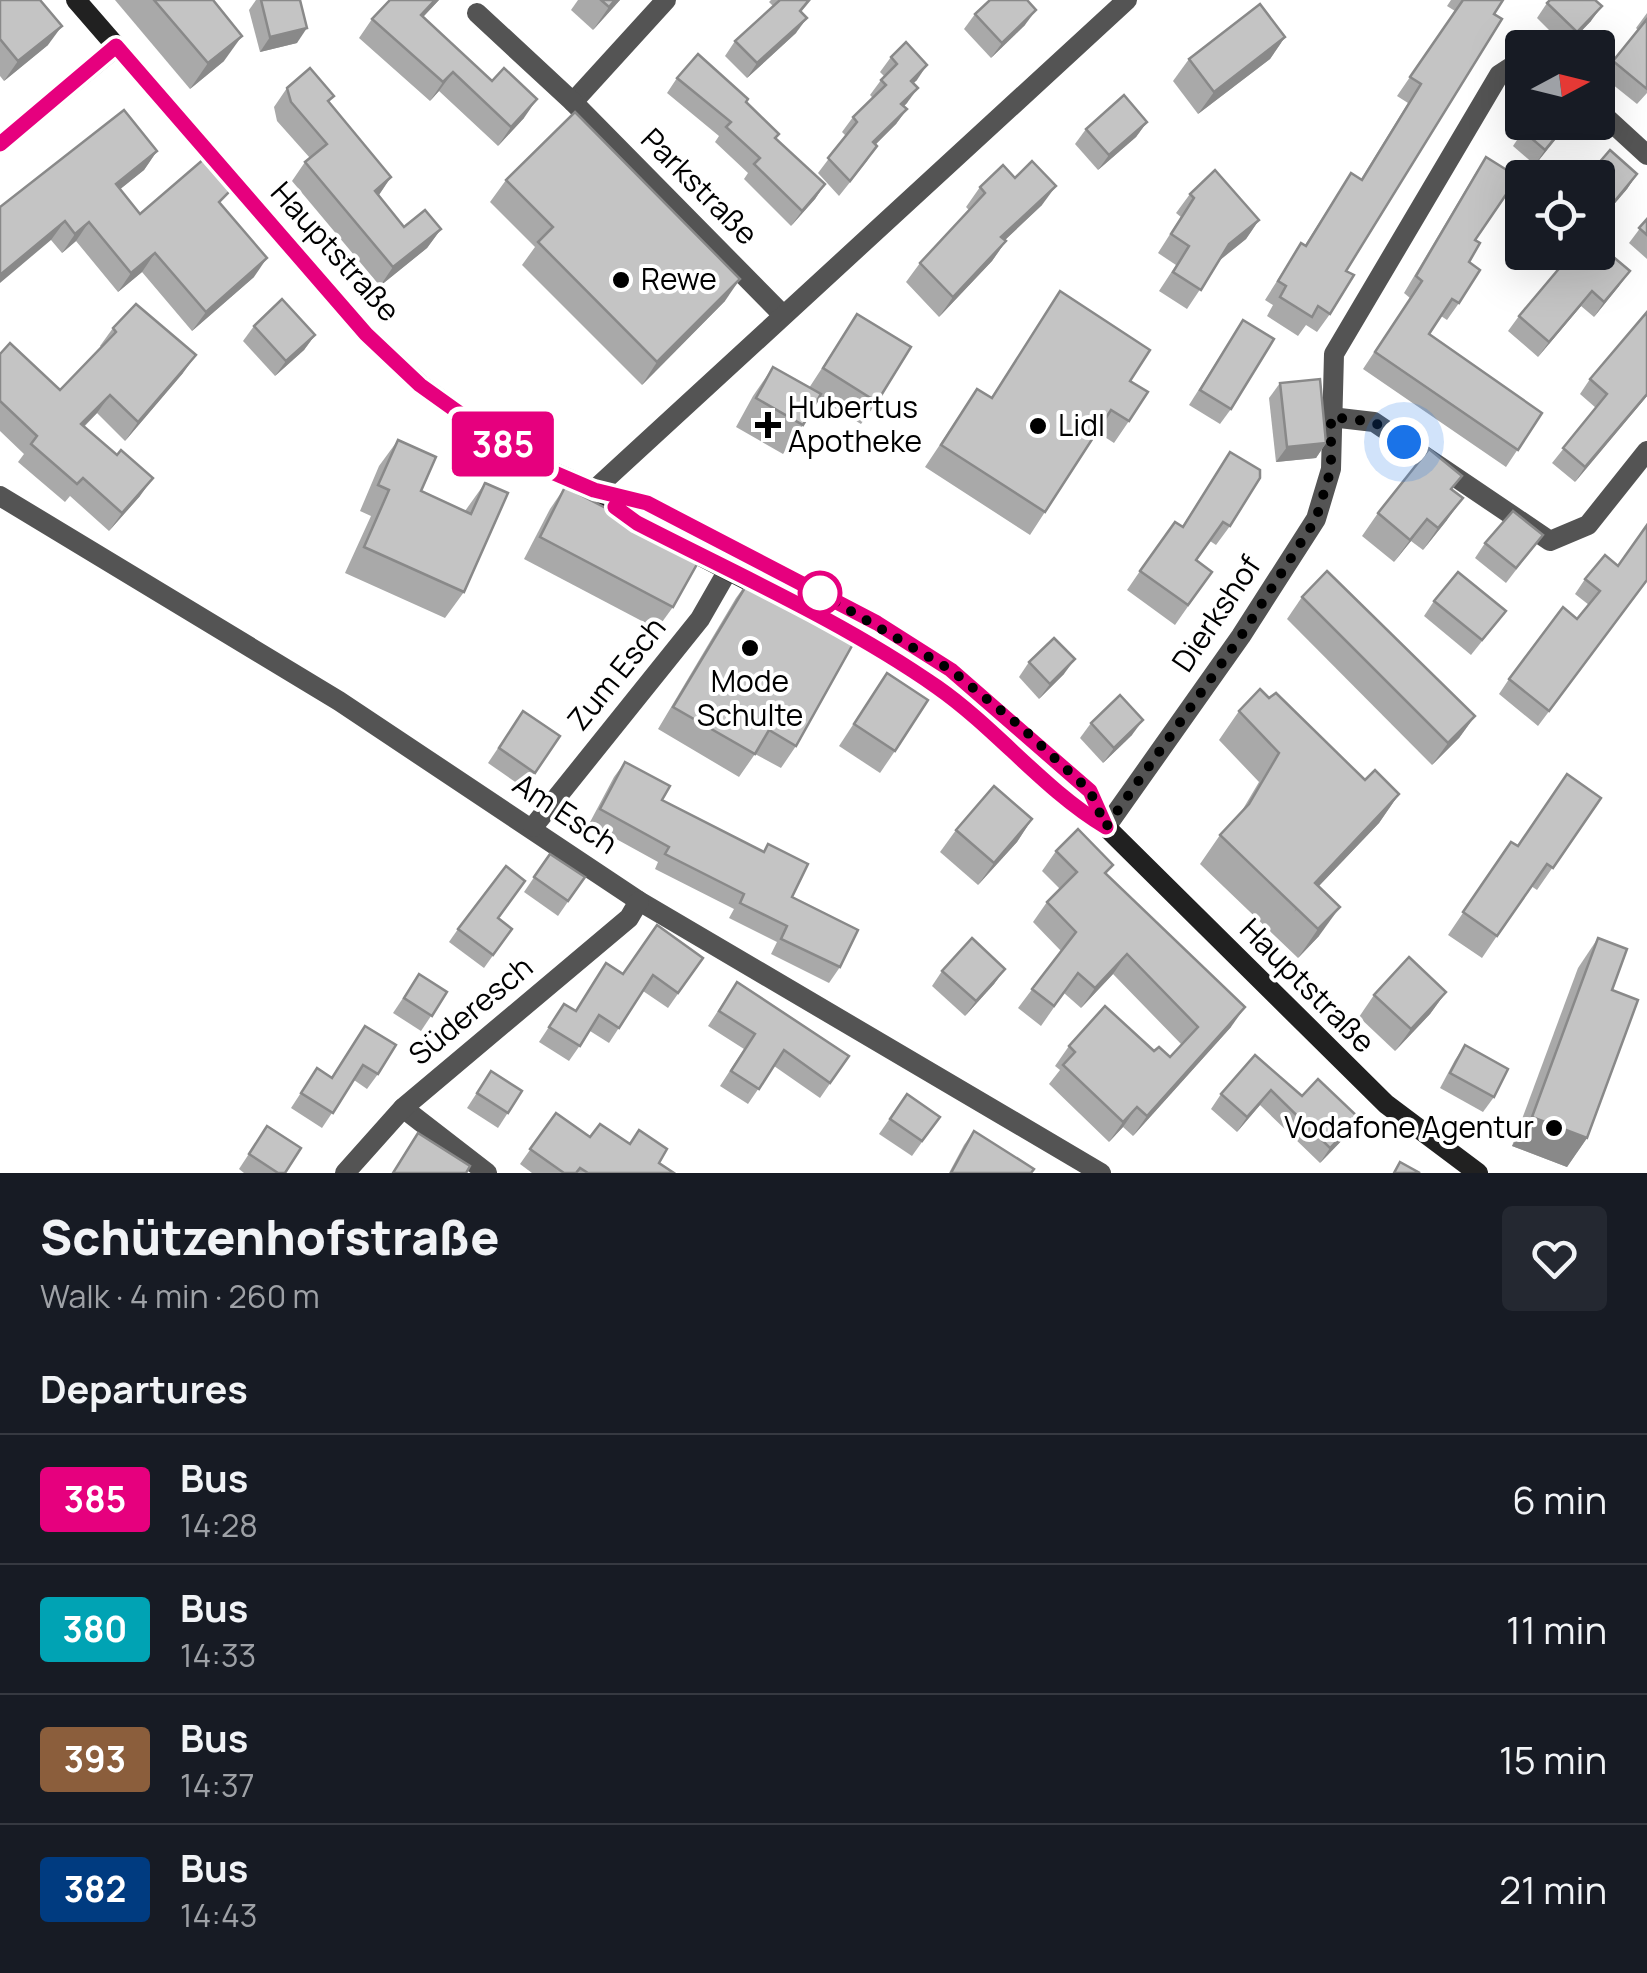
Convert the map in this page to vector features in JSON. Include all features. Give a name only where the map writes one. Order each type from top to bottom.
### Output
[{"type":"main road","name":"Hauptstraße","points":[[76,0],[341,306],[420,385],[497,440],[594,490],[637,523],[867,642],[937,688],[1006,740],[1078,810],[1106,827],[1386,1104],[1478,1173]]},
{"type":"main road","name":"Hauptstraße","points":[[594,490],[647,503],[877,623],[951,670],[1090,791],[1106,827]]},
{"type":"street","points":[[574,102],[666,0]]},
{"type":"street","points":[[594,490],[1127,0]]},
{"type":"street","name":"Parkstraße","points":[[477,12],[574,102],[782,314]]},
{"type":"street","points":[[0,144],[116,46]]},
{"type":"street","name":"Dierkshof","points":[[1106,827],[1241,636],[1316,519],[1331,469],[1334,354],[1498,74],[1505,70]]},
{"type":"street","points":[[1615,126],[1647,155]]},
{"type":"street","points":[[1331,417],[1374,422],[1550,541],[1588,525],[1647,451]]},
{"type":"street","name":"Am Esch","points":[[0,496],[339,701],[640,901],[1101,1173]]},
{"type":"street","name":"Zum Esch","points":[[533,828],[700,619],[739,551]]},
{"type":"street","name":"Süderesch","points":[[345,1173],[404,1108],[629,918],[640,901]]},
{"type":"street","points":[[404,1108],[487,1173]]},
{"type":"building","points":[[0,0],[40,0],[62,26],[18,61],[0,39]]},
{"type":"building","points":[[154,0],[213,0],[242,36],[208,63]]},
{"type":"building","points":[[261,0],[300,0],[307,28],[270,37]]},
{"type":"building","points":[[390,0],[435,0],[421,15],[492,81],[504,68],[537,99],[511,127],[453,72],[443,82],[372,19]]},
{"type":"building","points":[[780,0],[809,0],[800,11],[807,18],[757,63],[735,41]]},
{"type":"building","points":[[990,0],[1027,0],[1036,10],[1002,43],[975,14]]},
{"type":"building","points":[[1463,0],[1503,0],[1494,14],[1502,19],[1346,271],[1354,275],[1330,314],[1318,306],[1312,317],[1280,297],[1286,286],[1278,281],[1301,243],[1306,246],[1351,173],[1362,180],[1421,84],[1410,77]]},
{"type":"building","points":[[1595,0],[1602,6],[1575,30],[1547,3]]},
{"type":"building","points":[[1260,4],[1285,37],[1214,92],[1189,59]]},
{"type":"building","points":[[1647,19],[1647,89],[1615,59]]},
{"type":"building","points":[[906,42],[927,65],[911,81],[918,88],[901,104],[907,109],[873,142],[877,146],[850,181],[828,158],[857,122],[853,117],[886,85],[881,80],[897,64],[891,57]]},
{"type":"building","points":[[698,54],[748,99],[746,102],[779,134],[775,138],[825,184],[802,211],[754,164],[760,158],[726,127],[731,122],[677,78]]},
{"type":"building","points":[[310,68],[334,96],[328,101],[391,177],[375,191],[404,227],[425,210],[441,229],[393,267],[305,162],[327,144],[291,102],[287,88]]},
{"type":"building","points":[[1124,95],[1147,122],[1109,155],[1086,129]]},
{"type":"building","points":[[124,110],[157,151],[116,184],[140,214],[205,158],[232,189],[219,202],[267,258],[206,312],[155,253],[131,273],[89,222],[75,234],[65,221],[0,275],[0,207]]},
{"type":"building","points":[[575,112],[740,279],[657,362],[538,242],[553,227],[506,180]]},
{"type":"building","points":[[1533,140],[1553,140],[1545,150]]},
{"type":"building","points":[[1610,150],[1637,174],[1615,201],[1615,160],[1601,160]]},
{"type":"building","points":[[1486,157],[1505,169],[1505,196],[1475,240],[1480,243],[1469,262],[1480,270],[1459,303],[1452,299],[1429,334],[1542,413],[1518,450],[1375,352],[1422,281],[1416,276]]},
{"type":"building","points":[[1032,161],[1056,186],[1001,237],[1006,241],[953,297],[920,263],[985,193],[980,187],[1003,165],[1015,178]]},
{"type":"building","points":[[1215,170],[1259,220],[1229,244],[1201,290],[1173,272],[1189,246],[1171,234],[1194,198],[1190,194]]},
{"type":"building","points":[[1647,219],[1647,235],[1639,228]]},
{"type":"building","points":[[1615,258],[1630,271],[1604,302],[1592,291],[1549,342],[1519,316],[1558,270],[1615,270]]},
{"type":"building","name":"Lidl","points":[[1060,291],[1150,350],[1130,381],[1148,392],[1129,421],[1111,410],[1045,512],[941,445],[977,389],[992,398]]},
{"type":"building","points":[[282,299],[315,335],[286,361],[254,326]]},
{"type":"building","points":[[136,304],[196,355],[138,422],[110,395],[81,424],[117,455],[121,450],[153,478],[122,513],[83,478],[77,484],[31,444],[37,436],[0,401],[0,354],[10,343],[60,390],[116,332],[113,328]]},
{"type":"building","points":[[1647,312],[1647,394],[1585,467],[1563,448],[1607,394],[1590,379]]},
{"type":"building","points":[[857,314],[911,347],[877,402],[823,368]]},
{"type":"building","points":[[1243,320],[1274,339],[1231,409],[1200,390]]},
{"type":"building","points":[[773,367],[821,394],[803,425],[756,398]]},
{"type":"building","points":[[1320,379],[1326,443],[1287,447],[1280,383]]},
{"type":"building","points":[[398,440],[436,457],[421,491],[471,514],[485,483],[508,493],[464,592],[364,547],[389,490],[378,485]]},
{"type":"building","points":[[1429,449],[1462,476],[1451,489],[1463,498],[1438,528],[1427,519],[1410,540],[1378,513]]},
{"type":"building","points":[[1230,452],[1260,470],[1260,478],[1230,526],[1223,522],[1196,560],[1212,572],[1188,605],[1140,571],[1175,522],[1183,527]]},
{"type":"building","points":[[565,487],[701,557],[673,607],[540,537]]},
{"type":"building","points":[[1513,511],[1543,535],[1516,568],[1485,543]]},
{"type":"building","points":[[1647,525],[1647,580],[1549,711],[1509,679],[1563,607],[1577,619],[1600,591],[1585,579],[1605,555],[1618,566]]},
{"type":"building","points":[[1327,571],[1475,716],[1448,743],[1302,597]]},
{"type":"building","points":[[1458,572],[1506,611],[1482,640],[1434,601]]},
{"type":"building","points":[[752,576],[858,635],[796,746],[769,730],[755,754],[673,707]]},
{"type":"building","points":[[1054,638],[1075,659],[1050,684],[1029,662]]},
{"type":"building","points":[[887,673],[928,700],[895,751],[854,724]]},
{"type":"building","points":[[1260,689],[1269,698],[1276,693],[1365,780],[1375,770],[1399,794],[1315,883],[1340,907],[1318,929],[1220,835],[1249,804],[1279,753],[1239,711]]},
{"type":"building","points":[[1120,695],[1143,720],[1114,748],[1091,723]]},
{"type":"building","points":[[523,711],[560,736],[535,773],[499,748]]},
{"type":"building","points":[[625,762],[670,786],[662,800],[764,852],[768,844],[808,864],[792,897],[858,930],[840,967],[781,939],[787,926],[740,903],[744,894],[665,854],[669,847],[600,809]]},
{"type":"building","points":[[1567,774],[1601,798],[1553,868],[1547,864],[1497,936],[1463,912],[1511,842],[1518,846]]},
{"type":"building","points":[[994,786],[1032,819],[994,863],[956,830]]},
{"type":"building","points":[[1078,829],[1113,865],[1105,873],[1245,1007],[1147,1116],[1137,1107],[1123,1122],[1063,1065],[1075,1052],[1069,1046],[1105,1006],[1154,1051],[1159,1047],[1170,1057],[1198,1027],[1127,954],[1095,988],[1078,973],[1054,1006],[1032,989],[1076,932],[1047,902],[1077,872],[1056,851]]},
{"type":"building","points":[[550,854],[585,877],[568,901],[534,877]]},
{"type":"building","points":[[506,866],[525,881],[498,918],[512,929],[493,955],[458,929]]},
{"type":"building","points":[[657,925],[703,958],[678,993],[653,975],[619,1028],[599,1015],[580,1046],[549,1027],[564,1004],[576,1011],[606,963],[623,974]]},
{"type":"building","points":[[972,938],[1005,969],[976,1001],[942,971]]},
{"type":"building","points":[[1598,938],[1627,949],[1612,990],[1638,1000],[1587,1138],[1532,1117]]},
{"type":"building","points":[[1409,957],[1446,992],[1411,1029],[1374,995]]},
{"type":"building","points":[[419,974],[447,992],[432,1016],[404,998]]},
{"type":"building","points":[[737,982],[849,1056],[830,1083],[784,1050],[759,1089],[731,1071],[755,1034],[719,1011]]},
{"type":"building","points":[[365,1026],[396,1045],[378,1074],[363,1065],[333,1113],[301,1093],[317,1068],[332,1078]]},
{"type":"building","points":[[1465,1045],[1508,1069],[1494,1097],[1450,1073]]},
{"type":"building","points":[[1255,1055],[1302,1096],[1318,1079],[1359,1118],[1330,1148],[1271,1090],[1247,1117],[1221,1094]]},
{"type":"building","points":[[491,1071],[522,1091],[508,1113],[477,1093]]},
{"type":"building","points":[[907,1094],[940,1117],[922,1141],[890,1119]]},
{"type":"building","points":[[556,1113],[590,1137],[600,1124],[630,1144],[639,1130],[667,1149],[659,1163],[674,1173],[588,1173],[580,1168],[576,1173],[564,1173],[530,1149]]},
{"type":"building","points":[[267,1126],[301,1148],[285,1173],[278,1173],[249,1154]]},
{"type":"building","points":[[974,1131],[1034,1169],[1031,1173],[951,1173]]},
{"type":"building","points":[[418,1133],[470,1166],[466,1173],[393,1173]]},
{"type":"building","points":[[1400,1162],[1420,1173],[1394,1173]]},
{"type":"bus line","name":"385","points":[[0,144],[116,46],[366,334],[420,385],[497,440],[552,472],[594,490],[647,503],[877,623],[951,670],[1020,726],[1090,791],[1106,827],[1078,810],[983,722],[867,642],[637,523],[615,507]]},
{"type":"place","name":"Rewe","points":[[621,280]]},
{"type":"place","name":"Hubertus Apotheke","points":[[768,425]]},
{"type":"place","name":"Lidl","points":[[1038,426]]},
{"type":"place","name":"Mode Schulte","points":[[750,648]]},
{"type":"place","name":"Vodafone Agentur","points":[[1554,1128]]},
{"type":"route","points":[[820,593],[877,623],[951,670],[1020,726],[1090,791],[1106,827],[1241,636],[1316,519],[1331,469],[1331,417],[1374,422],[1404,442]]}]
